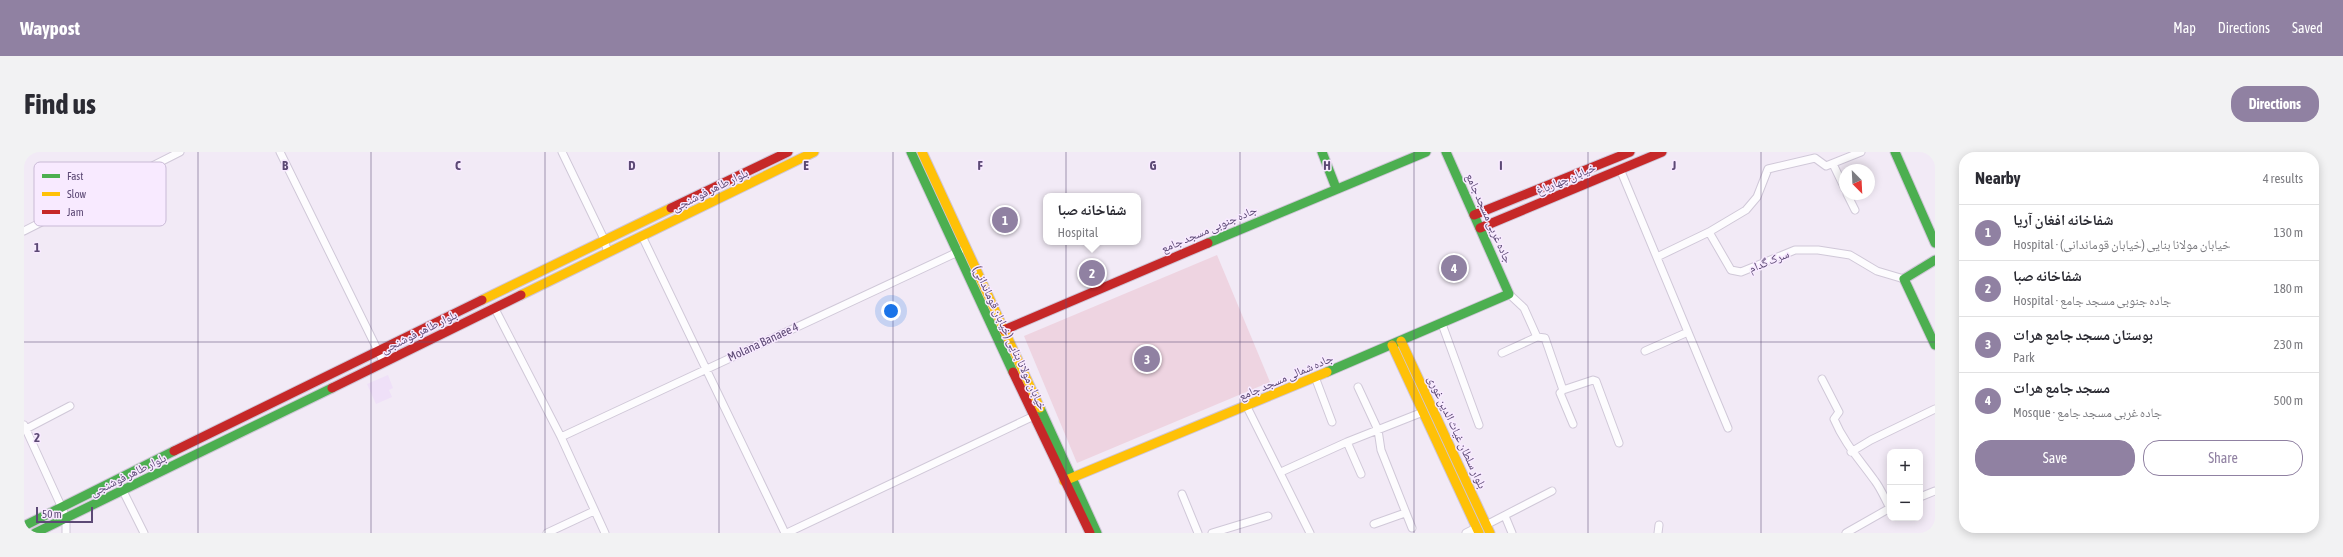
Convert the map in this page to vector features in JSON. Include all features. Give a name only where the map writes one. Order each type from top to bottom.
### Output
[{"type":"street","points":[[160,162],[180,152]]},
{"type":"street","points":[[280,152],[384,362]]},
{"type":"street","points":[[562,152],[604,239],[608,253]]},
{"type":"street","name":"بلوار طاهر فوشنجی","points":[[24,526],[377,350],[604,239],[788,152]]},
{"type":"street","name":"بلوار طاهر فوشنجی","points":[[35,533],[814,152]]},
{"type":"street","name":"خیابان مولانا بنایی (خیابان قوماندانی)","points":[[911,152],[1033,416],[1097,533]]},
{"type":"street","name":"خیابان مولانا بنایی (خیابان قوماندانی)","points":[[922,152],[1043,413],[1090,533]]},
{"type":"street","points":[[1322,152],[1336,188]]},
{"type":"street","name":"جاده جنوبی مسجد جامع","points":[[1004,330],[1336,188],[1426,152]]},
{"type":"street","name":"جاده غربی مسجد جامع","points":[[1446,152],[1509,294]]},
{"type":"street","name":"خیابان چهارباغ","points":[[1474,216],[1630,152]]},
{"type":"street","name":"خیابان چهارباغ","points":[[1480,228],[1662,152]]},
{"type":"street","points":[[1657,257],[1709,232],[1746,210],[1757,198],[1768,169],[1815,158],[1826,166],[1861,152]]},
{"type":"street","points":[[1895,152],[1935,244]]},
{"type":"street","points":[[1833,164],[1839,176]]},
{"type":"street","points":[[1620,169],[1728,428]]},
{"type":"street","points":[[1850,200],[1855,210]]},
{"type":"street","points":[[24,231],[34,226]]},
{"type":"street","name":"سرک گدام","points":[[1709,232],[1731,270],[1735,272],[1741,272],[1795,250],[1818,250],[1850,255],[1877,271],[1904,279]]},
{"type":"street","points":[[642,236],[786,533],[1033,416],[1043,413]]},
{"type":"street","name":"Molana Banaee 4","points":[[561,436],[966,248]]},
{"type":"street","points":[[1935,260],[1904,279],[1935,345]]},
{"type":"street","points":[[1509,294],[1524,308],[1537,337]]},
{"type":"street","name":"جاده شمالی مسجد جامع","points":[[1068,480],[1247,407],[1509,294]]},
{"type":"street","points":[[495,309],[561,436],[605,533]]},
{"type":"street","points":[[1442,324],[1478,425]]},
{"type":"street","points":[[1645,351],[1688,332]]},
{"type":"street","points":[[1502,353],[1537,337],[1545,338],[1562,390],[1560,394],[1573,424]]},
{"type":"street","name":"بلوار سلطان غیاث الدین غوری","points":[[1402,341],[1488,529]]},
{"type":"street","points":[[1392,345],[1478,530],[1466,533]]},
{"type":"street","points":[[1315,377],[1332,422]]},
{"type":"street","points":[[1822,379],[1839,412],[1834,419],[1838,428],[1851,452],[1875,481],[1887,503]]},
{"type":"street","points":[[1562,390],[1593,380],[1596,381],[1619,443]]},
{"type":"street","points":[[1358,387],[1378,430],[1380,450],[1412,528]]},
{"type":"street","points":[[66,533],[66,518],[25,427],[70,406]]},
{"type":"street","points":[[1247,407],[1281,472],[1310,533]]},
{"type":"street","points":[[1851,452],[1871,440],[1935,409]]},
{"type":"street","points":[[1281,472],[1347,442],[1423,412]]},
{"type":"street","points":[[1347,442],[1361,474]]},
{"type":"street","points":[[117,479],[144,533]]},
{"type":"street","points":[[1488,529],[1505,516],[1552,491]]},
{"type":"street","points":[[1923,495],[1935,491]]},
{"type":"street","points":[[1182,494],[1198,533]]},
{"type":"street","points":[[547,533],[594,510]]},
{"type":"street","points":[[1846,533],[1887,510]]},
{"type":"street","points":[[1374,524],[1405,513]]},
{"type":"street","points":[[1212,533],[1268,516]]},
{"type":"street","points":[[1505,516],[1512,533]]},
{"type":"street","points":[[1658,533],[1659,525]]},
{"type":"shaded area","points":[[1217,255],[1270,382],[1077,463],[1024,336]]},
{"type":"shaded area","points":[[388,375],[393,388],[389,390],[392,397],[376,404],[367,384]]},
{"type":"traffic: fast","points":[[911,152],[1013,372]]},
{"type":"traffic: fast","points":[[1322,152],[1336,188]]},
{"type":"traffic: fast","points":[[1208,243],[1426,152]]},
{"type":"traffic: fast","points":[[1327,372],[1509,294],[1446,152]]},
{"type":"traffic: fast","points":[[1895,152],[1935,243]]},
{"type":"traffic: fast","points":[[1935,260],[1904,279],[1935,345]]},
{"type":"traffic: fast","points":[[35,533],[332,388]]},
{"type":"traffic: fast","points":[[1040,408],[1097,533]]},
{"type":"traffic: fast","points":[[24,526],[174,451]]},
{"type":"traffic: slow","points":[[521,295],[814,152]]},
{"type":"traffic: slow","points":[[922,152],[1040,408]]},
{"type":"traffic: slow","points":[[482,300],[671,208]]},
{"type":"traffic: slow","points":[[1401,341],[1490,533]]},
{"type":"traffic: slow","points":[[1392,345],[1479,533]]},
{"type":"traffic: slow","points":[[1064,481],[1327,372]]},
{"type":"traffic: jam","points":[[671,208],[788,152]]},
{"type":"traffic: jam","points":[[1474,215],[1630,152]]},
{"type":"traffic: jam","points":[[1480,228],[1662,152]]},
{"type":"traffic: jam","points":[[1004,330],[1208,243]]},
{"type":"traffic: jam","points":[[332,388],[521,295]]},
{"type":"traffic: jam","points":[[174,451],[482,300]]},
{"type":"traffic: jam","points":[[1013,372],[1090,533]]},
{"type":"place","name":"شفاخانه افغان آریا","points":[[1005,220]]},
{"type":"place","name":"مسجد جامع هرات","points":[[1454,268]]},
{"type":"place","name":"شفاخانه صبا","points":[[1092,273]]},
{"type":"place","name":"بوستان مسجد جامع هرات","points":[[1147,359]]}]
